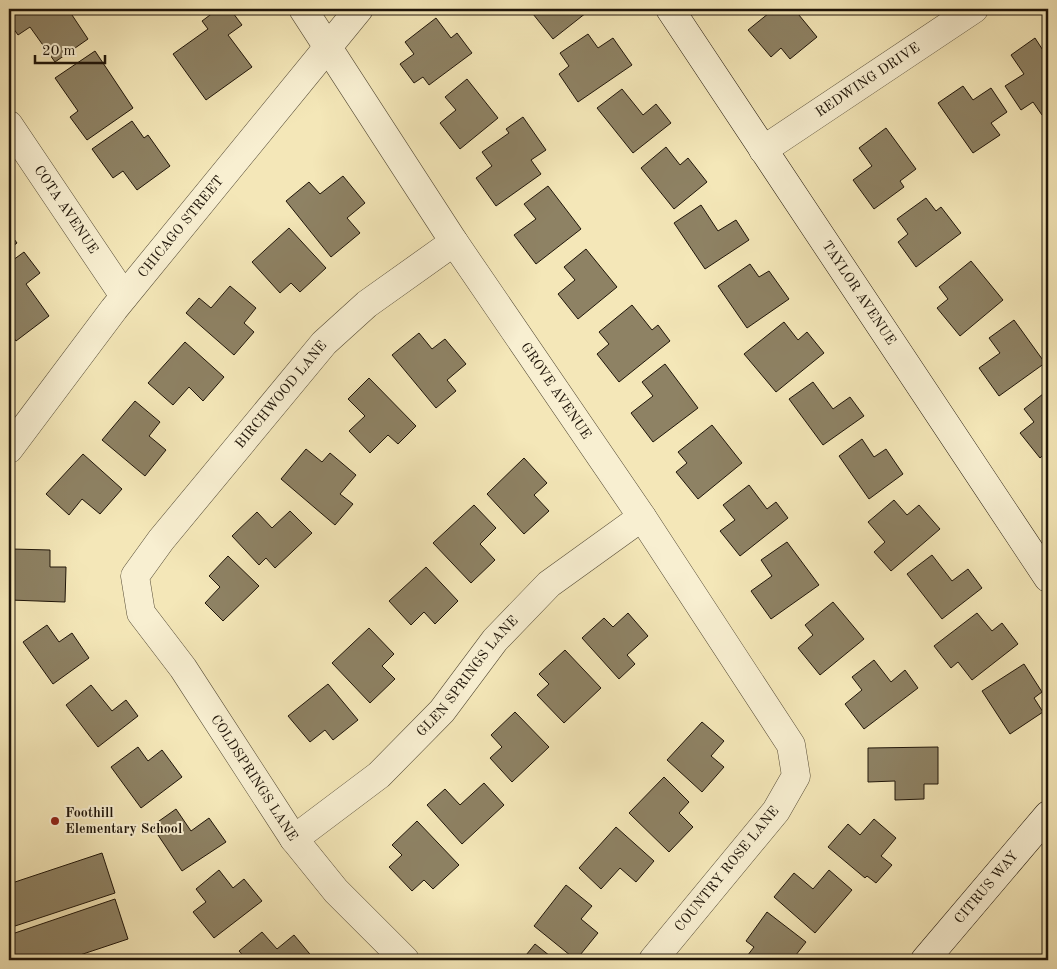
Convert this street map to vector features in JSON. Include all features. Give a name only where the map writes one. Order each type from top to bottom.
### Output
[{"type":"street","name":"GROVE AVENUE","points":[[303,9],[329,46],[454,242],[642,517],[791,745],[796,776]]},
{"type":"street","name":"CHICAGO STREET","points":[[9,448],[124,296],[359,9]]},
{"type":"street","name":"TAYLOR AVENUE","points":[[670,9],[1048,578]]},
{"type":"street","name":"REDWING DRIVE","points":[[763,150],[974,9]]},
{"type":"street","name":"COTA AVENUE","points":[[9,125],[124,296]]},
{"type":"street","name":"BIRCHWOOD LANE","points":[[135,576],[161,540],[324,343],[367,304],[454,242]]},
{"type":"street","name":"GLEN SPRINGS LANE","points":[[294,839],[379,775],[442,711],[495,640],[549,584],[642,517]]},
{"type":"street","name":"COLDSPRINGS LANE","points":[[135,576],[141,613],[183,668],[294,839],[336,891],[405,960]]},
{"type":"street","name":"COUNTRY ROSE LANE","points":[[654,960],[776,811],[796,776]]},
{"type":"street","name":"CITRUS WAY","points":[[925,960],[1048,815]]},
{"type":"building","points":[[12,9],[68,9],[88,39],[55,62],[30,27],[18,35],[9,22],[9,11]]},
{"type":"building","points":[[218,9],[230,9],[242,25],[228,35],[252,67],[206,100],[173,54],[208,29],[202,21]]},
{"type":"building","points":[[529,9],[591,9],[553,39]]},
{"type":"building","points":[[774,9],[794,9],[817,37],[790,59],[781,48],[771,57],[748,30]]},
{"type":"building","points":[[436,18],[451,38],[457,33],[472,53],[429,85],[423,77],[414,83],[400,64],[414,54],[405,42]]},
{"type":"building","points":[[588,34],[598,48],[613,38],[632,65],[578,102],[559,74],[569,66],[560,53]]},
{"type":"building","points":[[1035,38],[1048,58],[1048,111],[1042,115],[1033,102],[1021,110],[1005,86],[1024,74],[1011,55]]},
{"type":"building","points":[[95,51],[133,108],[87,140],[70,117],[78,111],[55,78]]},
{"type":"building","points":[[467,79],[498,118],[460,149],[440,123],[456,110],[445,97]]},
{"type":"building","points":[[963,86],[973,100],[991,88],[1007,112],[991,123],[1000,135],[973,153],[938,103]]},
{"type":"building","points":[[622,89],[643,115],[656,104],[671,123],[633,153],[597,108]]},
{"type":"building","points":[[523,117],[546,150],[531,160],[541,174],[496,206],[476,178],[492,166],[482,152],[509,133],[506,129]]},
{"type":"building","points":[[132,121],[144,138],[148,135],[170,166],[137,190],[123,171],[113,178],[92,149]]},
{"type":"building","points":[[886,128],[916,169],[900,181],[904,187],[874,209],[853,180],[872,166],[859,148]]},
{"type":"building","points":[[666,147],[680,165],[688,158],[707,182],[674,209],[641,168]]},
{"type":"building","points":[[343,176],[365,203],[347,218],[360,233],[331,257],[286,201],[309,182],[320,194]]},
{"type":"building","points":[[548,186],[581,229],[536,264],[514,235],[536,219],[524,204]]},
{"type":"building","points":[[926,198],[936,211],[941,207],[961,233],[916,267],[898,242],[908,234],[897,219]]},
{"type":"building","points":[[701,205],[718,231],[736,220],[749,240],[705,269],[674,223]]},
{"type":"building","points":[[289,228],[326,268],[300,292],[291,283],[280,293],[252,262]]},
{"type":"building","points":[[9,232],[17,243],[9,249]]},
{"type":"building","points":[[586,249],[617,287],[578,319],[558,294],[575,280],[564,267]]},
{"type":"building","points":[[24,252],[40,273],[26,284],[49,316],[16,341],[9,331],[9,263]]},
{"type":"building","points":[[971,261],[1003,300],[960,336],[937,308],[948,299],[939,287]]},
{"type":"building","points":[[750,264],[759,277],[769,271],[789,299],[747,328],[718,286]]},
{"type":"building","points":[[230,286],[256,308],[244,323],[254,332],[234,355],[186,313],[199,298],[211,308]]},
{"type":"building","points":[[632,305],[652,330],[658,325],[670,341],[619,382],[597,354],[609,344],[599,332]]},
{"type":"building","points":[[1014,320],[1045,363],[999,396],[979,368],[1000,353],[989,338]]},
{"type":"building","points":[[784,322],[798,340],[807,332],[824,353],[776,392],[744,354]]},
{"type":"building","points":[[419,333],[432,349],[445,339],[466,364],[447,380],[456,391],[436,408],[392,355]]},
{"type":"building","points":[[185,342],[224,377],[203,401],[189,387],[173,405],[148,383]]},
{"type":"building","points":[[665,364],[698,408],[653,442],[631,413],[653,396],[642,382]]},
{"type":"building","points":[[369,378],[416,426],[398,444],[388,435],[370,453],[349,431],[365,416],[348,399]]},
{"type":"building","points":[[813,382],[833,409],[850,397],[864,416],[823,445],[789,399]]},
{"type":"building","points":[[1048,390],[1048,451],[1040,458],[1020,433],[1034,422],[1024,409]]},
{"type":"building","points":[[135,401],[160,422],[149,436],[166,450],[145,476],[102,440]]},
{"type":"building","points":[[712,425],[742,463],[698,499],[676,472],[687,463],[678,452]]},
{"type":"building","points":[[862,439],[874,457],[886,449],[903,474],[869,499],[839,456]]},
{"type":"building","points":[[306,449],[322,462],[330,453],[356,475],[340,494],[353,504],[335,525],[281,479]]},
{"type":"building","points":[[83,454],[122,489],[100,514],[82,499],[69,515],[46,494]]},
{"type":"building","points":[[524,458],[547,483],[534,495],[549,511],[524,534],[487,494]]},
{"type":"building","points":[[749,485],[767,509],[776,502],[788,518],[740,556],[720,531],[735,520],[723,505]]},
{"type":"building","points":[[894,500],[907,515],[919,505],[940,529],[891,571],[874,552],[885,542],[868,522]]},
{"type":"building","points":[[474,505],[496,528],[480,544],[495,560],[471,583],[433,543]]},
{"type":"building","points":[[290,511],[312,533],[275,568],[266,558],[259,565],[232,536],[257,512],[272,528]]},
{"type":"building","points":[[787,542],[819,585],[771,619],[751,591],[772,576],[761,560]]},
{"type":"building","points":[[12,549],[50,550],[50,567],[66,567],[65,602],[10,600]]},
{"type":"building","points":[[932,555],[952,581],[968,569],[982,588],[942,619],[907,574]]},
{"type":"building","points":[[228,556],[259,586],[223,621],[205,603],[220,587],[209,576]]},
{"type":"building","points":[[426,567],[458,601],[435,624],[424,612],[411,625],[389,601]]},
{"type":"building","points":[[833,602],[864,639],[820,675],[798,648],[813,635],[805,625]]},
{"type":"building","points":[[628,613],[648,636],[627,655],[635,664],[619,679],[582,638],[604,618],[613,627]]},
{"type":"building","points":[[977,613],[992,631],[1002,623],[1018,644],[972,680],[958,662],[951,668],[934,646]]},
{"type":"building","points":[[47,625],[59,642],[72,633],[89,658],[53,684],[23,642]]},
{"type":"building","points":[[369,628],[394,654],[382,666],[395,679],[370,703],[332,663]]},
{"type":"building","points":[[565,650],[601,688],[564,723],[537,695],[549,684],[539,674]]},
{"type":"building","points":[[874,660],[891,682],[905,670],[918,688],[864,729],[845,704],[862,690],[852,677]]},
{"type":"building","points":[[1024,664],[1042,692],[1034,698],[1043,712],[1010,734],[982,691]]},
{"type":"building","points":[[328,684],[358,720],[333,740],[325,730],[310,742],[288,716]]},
{"type":"building","points":[[91,685],[112,711],[126,700],[138,716],[98,747],[66,705]]},
{"type":"building","points":[[515,712],[549,747],[512,782],[490,758],[502,747],[491,735]]},
{"type":"building","points":[[702,722],[724,741],[711,756],[724,767],[702,792],[667,760]]},
{"type":"building","points":[[138,747],[148,761],[162,750],[182,777],[141,808],[111,767]]},
{"type":"building","points":[[938,747],[938,784],[924,784],[924,799],[895,800],[895,781],[868,782],[868,748]]},
{"type":"building","points":[[664,777],[689,802],[679,813],[693,827],[669,852],[629,813]]},
{"type":"building","points":[[484,783],[504,805],[462,844],[427,805],[445,789],[460,805]]},
{"type":"building","points":[[176,809],[191,831],[209,818],[226,842],[182,871],[152,826]]},
{"type":"building","points":[[874,819],[896,838],[881,856],[892,865],[876,883],[867,876],[865,878],[828,847],[848,824],[860,835]]},
{"type":"building","points":[[417,821],[459,865],[433,889],[424,880],[412,891],[389,867],[402,855],[392,845]]},
{"type":"building","points":[[616,827],[654,861],[636,882],[620,868],[601,889],[579,868]]},
{"type":"building","points":[[102,853],[115,893],[9,928],[9,884]]},
{"type":"building","points":[[219,870],[233,888],[244,879],[262,901],[214,938],[193,912],[206,902],[196,889]]},
{"type":"building","points":[[829,870],[852,890],[815,933],[774,897],[794,873],[813,889]]},
{"type":"building","points":[[566,885],[592,906],[581,919],[598,933],[576,960],[534,926]]},
{"type":"building","points":[[115,899],[128,939],[65,960],[9,960],[9,935]]},
{"type":"building","points":[[767,912],[806,942],[792,960],[744,960],[754,947],[746,941]]},
{"type":"building","points":[[262,932],[277,949],[294,935],[314,959],[247,960],[239,951]]},
{"type":"building","points":[[535,944],[555,960],[522,960]]},
{"type":"place","name":"Foothill Elementary School","points":[[55,821]]}]
